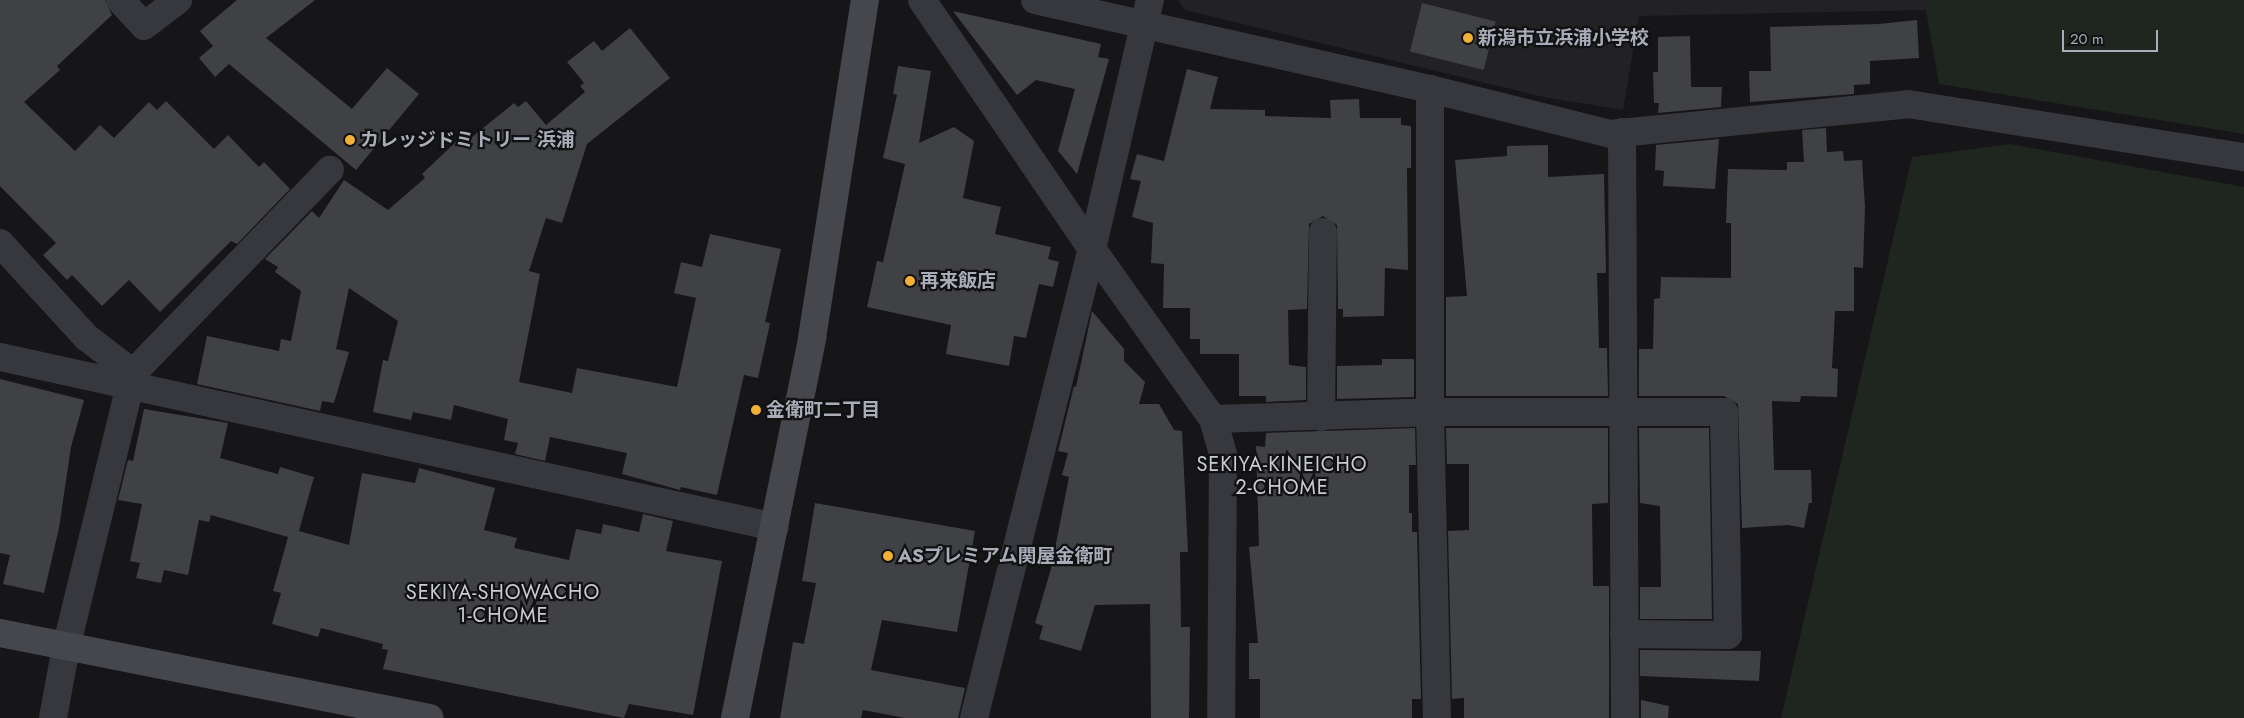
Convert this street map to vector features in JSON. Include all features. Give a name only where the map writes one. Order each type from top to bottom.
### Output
[{"type":"street","points":[[120,0],[144,26],[178,0]]},
{"type":"street","points":[[735,718],[812,338],[865,0]]},
{"type":"street","points":[[1035,0],[1144,27],[1430,89],[1610,134],[1908,104],[2244,157]]},
{"type":"street","points":[[974,718],[1092,249],[1150,0]]},
{"type":"street","points":[[926,2],[1092,249],[1213,418],[1223,455],[1221,718]]},
{"type":"street","points":[[1430,89],[1430,412],[1437,718]]},
{"type":"street","points":[[1622,132],[1625,718]]},
{"type":"street","points":[[53,718],[66,647],[131,378],[330,170]]},
{"type":"street","points":[[1321,417],[1323,232]]},
{"type":"street","points":[[0,243],[86,337],[131,378]]},
{"type":"street","points":[[0,357],[131,378],[775,527]]},
{"type":"street","points":[[1213,418],[1321,417],[1430,412],[1624,410],[1724,412],[1728,635],[1624,634]]},
{"type":"street","points":[[0,633],[430,718]]},
{"type":"shaded area","name":"新潟市立浜浦小学校","points":[[1178,0],[1931,0],[1926,10],[1639,16],[1623,110],[1543,97],[1185,10]]},
{"type":"shaded area","points":[[1931,0],[2244,0],[2244,134],[1939,84],[1926,10]]},
{"type":"shaded area","points":[[2010,144],[2244,187],[2244,718],[1781,718],[1912,157]]},
{"type":"building","points":[[0,0],[105,0],[112,15],[57,66],[60,70],[24,102],[75,151],[100,125],[114,138],[149,102],[157,110],[166,101],[214,149],[228,135],[259,167],[264,162],[290,189],[237,244],[231,241],[160,312],[129,280],[102,306],[72,275],[67,280],[43,255],[56,243],[0,186]]},
{"type":"building","name":"カレッジドミトリー 浜浦","points":[[237,0],[315,0],[266,38],[352,109],[387,68],[419,94],[356,170],[229,64],[215,77],[199,58],[213,46],[200,31]]},
{"type":"building","points":[[1422,3],[1496,21],[1484,70],[1410,52]]},
{"type":"building","points":[[953,11],[1101,44],[1098,57],[1109,59],[1077,174],[1058,151],[1075,89],[1036,80],[1017,95]]},
{"type":"building","points":[[1917,20],[1919,58],[1870,61],[1870,84],[1854,85],[1854,94],[1750,102],[1749,71],[1771,71],[1770,27],[1879,24]]},
{"type":"building","points":[[630,28],[670,78],[587,144],[562,223],[546,218],[529,271],[540,274],[519,382],[572,393],[577,368],[677,387],[696,298],[674,293],[681,262],[702,267],[710,234],[781,249],[765,322],[770,323],[758,378],[744,375],[717,495],[681,487],[680,490],[622,474],[627,453],[550,437],[545,461],[515,454],[518,443],[504,440],[508,419],[454,405],[451,420],[413,412],[411,420],[373,412],[383,360],[388,361],[398,321],[349,288],[336,349],[349,352],[334,403],[322,401],[320,411],[197,384],[207,336],[279,351],[281,339],[291,341],[301,291],[275,272],[278,267],[265,259],[312,211],[319,218],[344,180],[388,210],[425,178],[422,174],[461,137],[466,142],[514,103],[518,107],[526,101],[546,125],[585,92],[580,86],[584,83],[567,62],[594,41],[602,51]]},
{"type":"building","points":[[1690,36],[1691,87],[1722,87],[1721,107],[1658,113],[1659,103],[1654,103],[1653,72],[1658,72],[1658,37]]},
{"type":"building","points":[[898,66],[931,71],[919,143],[954,127],[974,141],[963,198],[1001,207],[995,234],[1051,247],[1048,259],[1059,262],[1053,287],[1039,284],[1026,338],[1014,336],[1009,366],[946,354],[951,325],[867,307],[877,261],[883,262],[905,164],[883,158],[897,95],[893,94]]},
{"type":"building","points":[[1187,69],[1218,77],[1210,109],[1265,110],[1265,116],[1331,118],[1330,100],[1359,99],[1360,118],[1401,118],[1401,125],[1411,126],[1411,168],[1407,168],[1408,270],[1385,268],[1384,316],[1343,317],[1343,309],[1338,309],[1337,225],[1323,216],[1309,224],[1307,309],[1288,310],[1289,365],[1306,367],[1306,400],[1266,402],[1266,396],[1239,396],[1239,354],[1200,354],[1200,339],[1190,339],[1190,308],[1163,308],[1164,264],[1151,263],[1153,223],[1132,217],[1141,181],[1130,179],[1137,154],[1164,161]]},
{"type":"building","points":[[1826,128],[1827,152],[1843,151],[1844,161],[1862,160],[1865,207],[1863,268],[1854,267],[1854,311],[1835,311],[1832,368],[1838,369],[1837,397],[1801,396],[1800,402],[1772,401],[1774,470],[1811,470],[1812,503],[1809,503],[1804,528],[1788,525],[1742,528],[1738,404],[1724,396],[1639,396],[1639,349],[1653,349],[1654,299],[1660,298],[1661,277],[1731,278],[1731,223],[1726,223],[1728,169],[1787,170],[1787,162],[1804,162],[1802,130]]},
{"type":"building","points":[[1719,139],[1715,189],[1663,186],[1664,171],[1655,170],[1656,145]]},
{"type":"building","points":[[1548,145],[1548,177],[1604,174],[1606,273],[1597,273],[1599,348],[1607,348],[1608,396],[1446,396],[1446,297],[1467,296],[1455,160],[1507,156],[1507,146]]},
{"type":"building","points":[[1092,311],[1124,349],[1124,361],[1145,382],[1139,404],[1159,404],[1174,430],[1182,431],[1188,552],[1180,552],[1181,627],[1190,627],[1189,718],[1151,718],[1150,604],[1095,605],[1081,651],[1039,639],[1043,626],[1035,623],[1051,569],[1069,477],[1062,475],[1068,453],[1058,451],[1074,386],[1076,387]]},
{"type":"building","points":[[1382,359],[1414,359],[1414,397],[1337,399],[1337,366],[1382,365]]},
{"type":"building","points":[[0,379],[84,400],[71,447],[59,528],[44,593],[3,584],[10,555],[0,553]]},
{"type":"building","points":[[144,409],[228,423],[220,458],[278,474],[280,467],[314,477],[299,531],[349,545],[362,473],[415,483],[419,468],[495,488],[484,530],[517,538],[514,548],[569,560],[576,529],[601,534],[603,524],[639,532],[643,514],[673,521],[666,551],[722,561],[693,715],[629,704],[624,718],[383,669],[388,650],[382,649],[383,644],[321,628],[318,637],[272,624],[281,593],[273,591],[288,537],[211,515],[209,522],[199,520],[188,575],[164,570],[161,583],[136,578],[140,563],[130,561],[142,504],[118,500],[128,460],[133,461]]},
{"type":"building","points":[[1415,428],[1416,465],[1409,465],[1409,513],[1412,513],[1412,532],[1417,532],[1421,699],[1412,699],[1412,718],[1260,718],[1260,679],[1249,679],[1249,643],[1258,643],[1249,547],[1259,546],[1256,446],[1265,447],[1266,433]]},
{"type":"building","points":[[1446,428],[1608,428],[1608,503],[1592,504],[1593,586],[1609,586],[1609,718],[1464,718],[1464,698],[1452,699],[1448,531],[1469,530],[1469,464],[1447,464]]},
{"type":"building","points":[[1639,428],[1709,428],[1712,619],[1640,619],[1640,587],[1661,587],[1660,506],[1640,503]]},
{"type":"building","points":[[815,503],[975,531],[957,632],[882,620],[871,670],[965,688],[958,718],[905,718],[863,710],[861,718],[780,718],[793,642],[804,644],[816,583],[802,581]]},
{"type":"building","points":[[1640,650],[1761,651],[1759,681],[1640,676]]},
{"type":"building","points":[[1641,700],[1669,706],[1668,718],[1641,718]]},
{"type":"place","name":"新潟市立浜浦小学校","points":[[1468,38]]},
{"type":"place","name":"カレッジドミトリー 浜浦","points":[[350,140]]},
{"type":"place","name":"再来飯店","points":[[910,281]]},
{"type":"place","name":"金衛町二丁目","points":[[756,410]]},
{"type":"place","name":"ASプレミアム関屋金衛町","points":[[888,556]]},
{"type":"district","name":"SEKIYA-KINEICHO 2-CHOME","points":[[1282,476]]},
{"type":"district","name":"SEKIYA-SHOWACHO 1-CHOME","points":[[503,604]]}]
